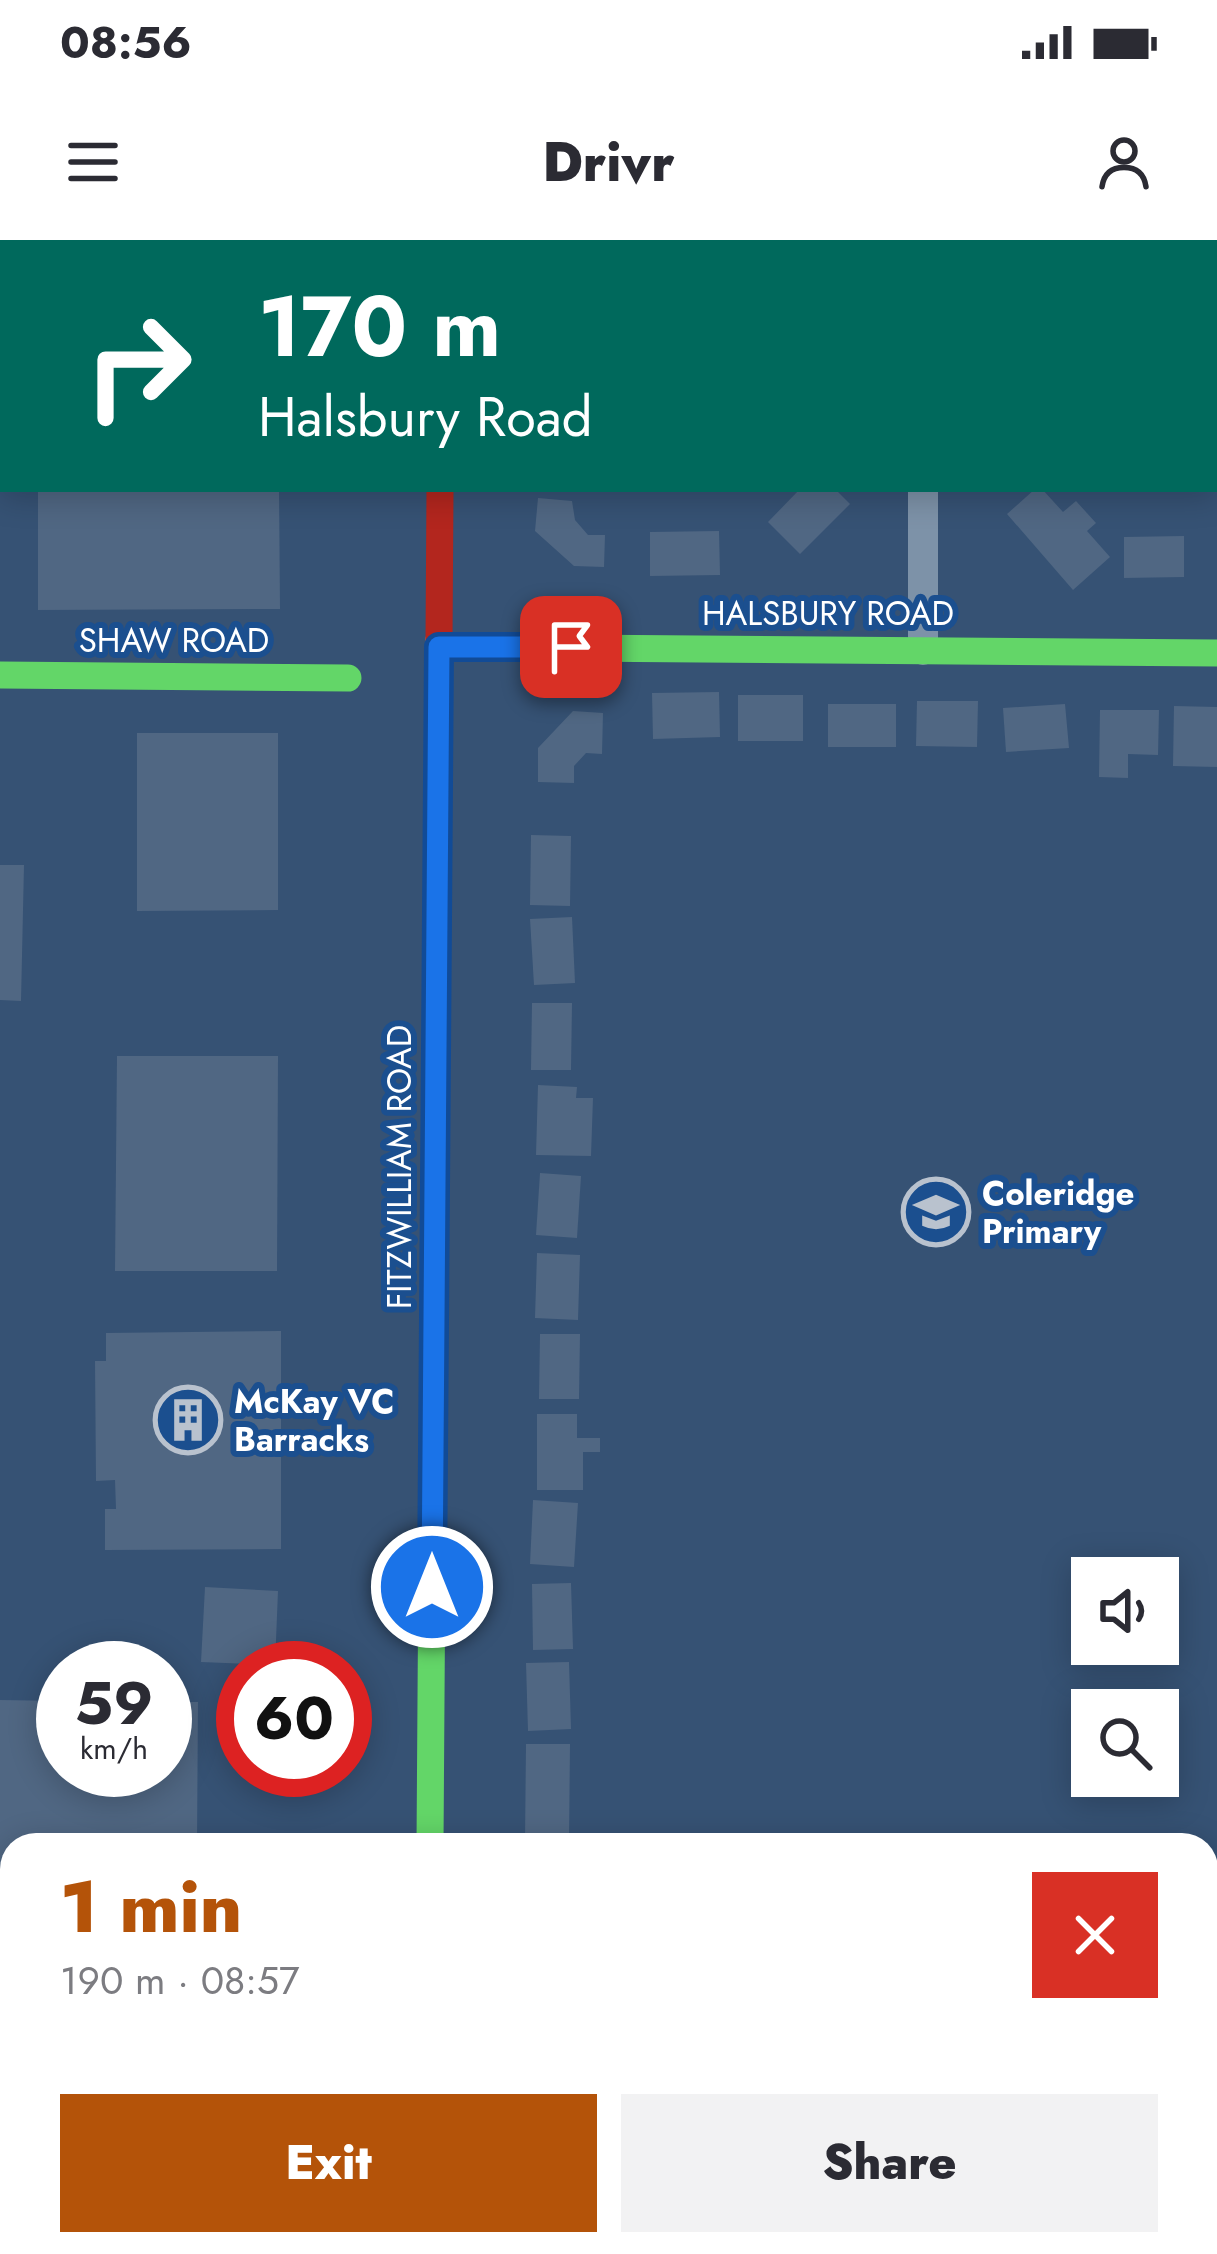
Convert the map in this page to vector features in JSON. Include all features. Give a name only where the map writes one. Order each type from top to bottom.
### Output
[{"type":"main road","name":"FITZWILLIAM ROAD","points":[[430,1833],[440,492]]},
{"type":"main road","name":"HALSBURY ROAD","points":[[439,647],[1217,653]]},
{"type":"main road","name":"SHAW ROAD","points":[[0,675],[348,678]]},
{"type":"street","points":[[923,492],[923,650]]},
{"type":"building","points":[[38,492],[279,492],[280,609],[38,610]]},
{"type":"building","points":[[797,492],[838,492],[850,504],[800,554],[768,522]]},
{"type":"building","points":[[1032,492],[1045,492],[1063,512],[1076,501],[1096,523],[1087,531],[1110,557],[1073,590],[1007,514]]},
{"type":"building","points":[[538,498],[572,501],[575,520],[588,535],[605,535],[604,567],[574,566],[535,531]]},
{"type":"building","points":[[719,531],[720,575],[650,576],[650,532]]},
{"type":"building","points":[[1184,536],[1184,577],[1124,578],[1124,537]]},
{"type":"building","points":[[719,692],[720,737],[653,739],[652,693]]},
{"type":"building","points":[[738,695],[803,695],[803,741],[738,741]]},
{"type":"building","points":[[917,701],[978,701],[977,747],[916,746]]},
{"type":"building","points":[[828,704],[896,704],[896,747],[828,747]]},
{"type":"building","points":[[1065,704],[1069,748],[1006,752],[1003,708]]},
{"type":"building","points":[[1174,706],[1217,707],[1217,767],[1173,766]]},
{"type":"building","points":[[1100,710],[1159,710],[1158,755],[1128,754],[1128,778],[1099,777]]},
{"type":"building","points":[[573,711],[603,713],[602,754],[586,753],[574,766],[574,783],[538,782],[538,748]]},
{"type":"building","points":[[137,733],[278,733],[278,910],[137,911]]},
{"type":"building","points":[[531,835],[571,836],[570,906],[530,905]]},
{"type":"building","points":[[0,865],[24,865],[21,1001],[0,1000]]},
{"type":"building","points":[[572,917],[575,983],[534,985],[530,919]]},
{"type":"building","points":[[532,1003],[572,1003],[571,1070],[531,1070]]},
{"type":"building","points":[[117,1056],[278,1056],[277,1271],[115,1271]]},
{"type":"building","points":[[538,1085],[577,1087],[576,1098],[593,1098],[591,1156],[536,1155]]},
{"type":"building","points":[[540,1173],[581,1176],[577,1238],[536,1235]]},
{"type":"building","points":[[537,1253],[580,1255],[578,1320],[535,1318]]},
{"type":"building","name":"McKay VC Barracks","points":[[281,1331],[281,1549],[105,1550],[105,1509],[116,1509],[115,1480],[96,1481],[95,1361],[106,1361],[106,1333]]},
{"type":"building","points":[[540,1334],[580,1334],[579,1399],[539,1399]]},
{"type":"building","points":[[537,1414],[577,1414],[577,1438],[600,1438],[600,1452],[583,1452],[583,1490],[537,1490]]},
{"type":"building","points":[[533,1500],[578,1503],[574,1567],[530,1564]]},
{"type":"building","points":[[571,1583],[573,1649],[533,1650],[532,1584]]},
{"type":"building","points":[[205,1587],[278,1591],[276,1641],[216,1641],[216,1663],[201,1662]]},
{"type":"building","points":[[569,1662],[571,1729],[528,1731],[526,1663]]},
{"type":"building","points":[[0,1700],[36,1701],[36,1797],[192,1797],[192,1702],[198,1702],[197,1833],[0,1833]]},
{"type":"building","points":[[526,1744],[570,1744],[569,1833],[525,1833]]},
{"type":"traffic: fast","points":[[439,647],[1217,653]]},
{"type":"traffic: fast","points":[[0,675],[348,678]]},
{"type":"traffic: fast","points":[[430,1833],[435,1121]]},
{"type":"traffic: slow","points":[[435,1121],[439,640]]},
{"type":"traffic: jam","points":[[439,640],[440,492]]},
{"type":"place","name":"Coleridge Primary","points":[[936,1212]]},
{"type":"place","name":"McKay VC Barracks","points":[[188,1420]]},
{"type":"route","points":[[432,1587],[439,647],[571,647]]}]
